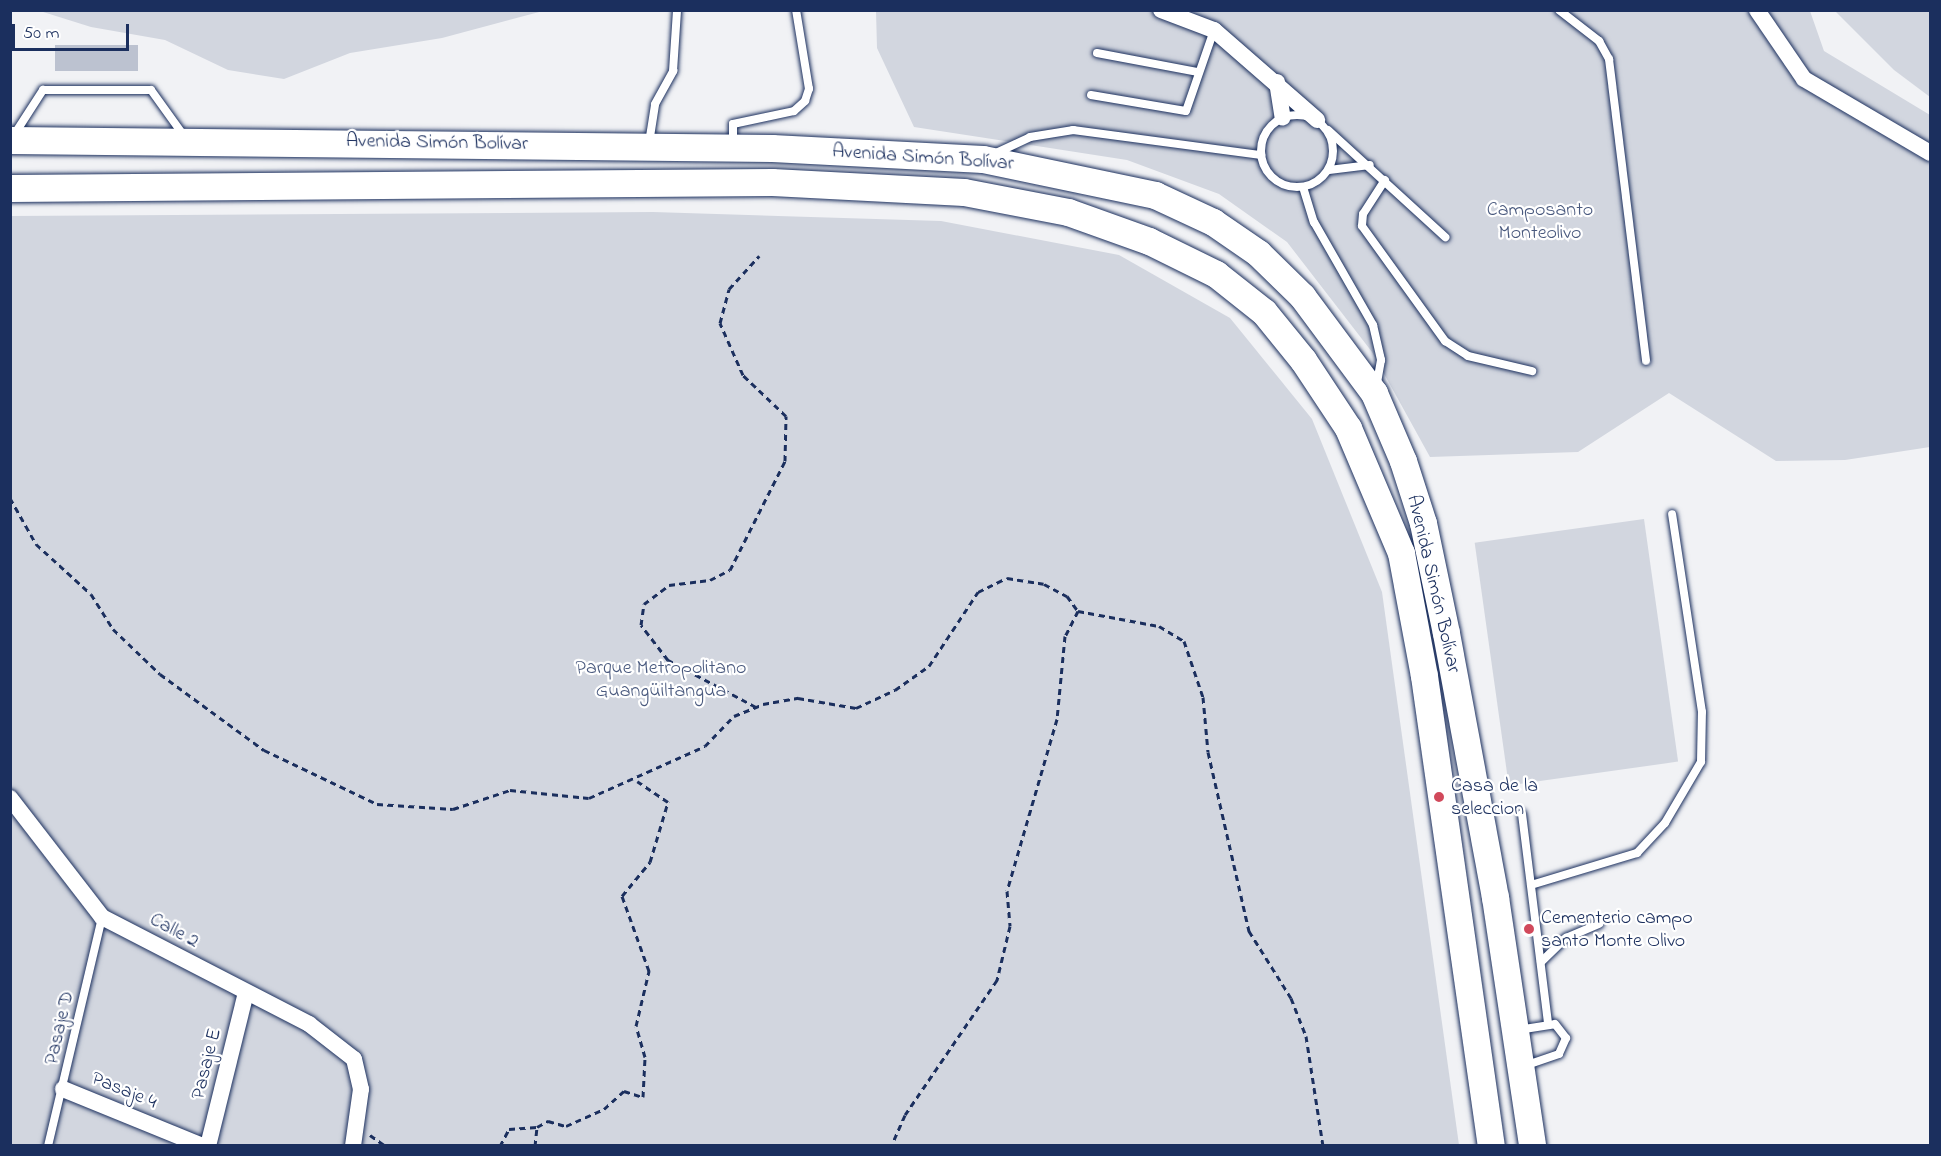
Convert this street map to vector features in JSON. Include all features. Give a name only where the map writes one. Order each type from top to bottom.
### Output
[{"type":"highway","name":"Avenida Simón Bolívar","points":[[11,140],[186,139],[734,147],[983,159],[1155,195],[1213,222],[1258,253],[1302,296],[1374,393],[1423,523],[1515,1031],[1532,1146]]},
{"type":"highway","name":"Avenida Simón Bolívar","points":[[10,188],[772,183],[964,192],[1068,212],[1149,241],[1216,274],[1264,312],[1304,360],[1348,428],[1401,553],[1489,1133]]},
{"type":"highway","points":[[1489,1133],[1527,1114]]},
{"type":"street","points":[[1161,10],[1214,30],[1277,82],[1322,124]]},
{"type":"street","points":[[1757,10],[1804,79],[1930,153]]},
{"type":"street","points":[[1277,82],[1283,118]]},
{"type":"street","name":"Calle 2","points":[[12,802],[102,917],[309,1024],[354,1059],[361,1089],[353,1146]]},
{"type":"street","name":"Pasaje E","points":[[208,1146],[246,993]]},
{"type":"street","name":"Pasaje 4","points":[[63,1089],[203,1146]]},
{"type":"lane","points":[[649,147],[655,104],[673,71],[677,10]]},
{"type":"lane","points":[[734,147],[733,124],[794,111],[805,101],[809,88],[796,10]]},
{"type":"lane","points":[[1559,10],[1599,41],[1609,59],[1646,361]]},
{"type":"lane","points":[[1091,95],[1186,111],[1214,30]]},
{"type":"lane","points":[[1097,53],[1198,72]]},
{"type":"lane","points":[[11,140],[43,90],[151,90],[186,139]]},
{"type":"lane","points":[[1370,165],[1329,171],[1303,187],[1280,183],[1261,155],[1266,133],[1283,118],[1322,124],[1370,165],[1445,237]]},
{"type":"lane","points":[[1322,124],[1334,150],[1329,171]]},
{"type":"lane","points":[[983,159],[1030,137],[1073,130],[1261,155]]},
{"type":"lane","points":[[1385,180],[1363,214],[1362,226],[1445,341],[1468,356],[1532,371]]},
{"type":"lane","points":[[1303,187],[1318,228],[1373,325],[1381,360],[1374,393]]},
{"type":"lane","points":[[1531,885],[1637,853],[1665,824],[1701,762],[1702,712],[1672,514]]},
{"type":"lane","points":[[1522,814],[1548,1023]]},
{"type":"lane","name":"Pasaje D","points":[[48,1146],[102,917]]},
{"type":"lane","points":[[1541,962],[1566,938],[1599,924]]},
{"type":"lane","points":[[1515,1031],[1548,1023],[1560,1026],[1566,1047],[1520,1067]]},
{"type":"path","points":[[756,707],[668,660],[641,624],[644,604],[669,585],[710,580],[730,570],[785,461],[786,416],[743,375],[720,323],[729,289],[759,256]]},
{"type":"path","points":[[10,498],[36,544],[91,594],[113,629],[160,674],[297,770],[377,804],[453,808],[510,789],[589,798],[637,781],[705,746],[734,716],[756,707],[798,698],[856,708],[895,690],[929,666],[978,592],[1007,578],[1044,584],[1067,596],[1078,611],[1159,626],[1184,641],[1203,697],[1208,752],[1249,931],[1291,998],[1306,1036],[1323,1146]]},
{"type":"path","points":[[891,1146],[905,1115],[997,980],[1010,926],[1007,891],[1056,719],[1065,636],[1078,611]]},
{"type":"path","points":[[500,1146],[509,1129],[537,1127],[548,1121],[566,1126],[604,1109],[603,1105],[624,1091],[643,1097],[645,1057],[636,1026],[650,971],[622,896],[650,862],[668,802],[637,781]]},
{"type":"path","points":[[535,1146],[537,1127]]},
{"type":"green space","points":[[40,11],[543,11],[442,38],[350,53],[284,79],[228,70],[165,40],[91,27]]},
{"type":"green space","name":"Camposanto Monteolivo","points":[[876,11],[1810,11],[1824,51],[1930,115],[1930,447],[1845,460],[1776,461],[1669,393],[1578,452],[1430,457],[1372,352],[1287,242],[1219,194],[1127,160],[914,127],[877,48]]},
{"type":"green space","points":[[1835,11],[1930,11],[1930,97],[1894,70]]},
{"type":"green space","name":"Parque Metropolitano Guangüiltangua","points":[[653,212],[941,221],[1119,255],[1230,318],[1312,419],[1382,592],[1459,1145],[11,1146],[11,216]]},
{"type":"green space","points":[[1644,519],[1678,762],[1509,785],[1475,543]]},
{"type":"building","points":[[55,45],[138,45],[138,71],[55,71]]},
{"type":"place","name":"Casa de la seleccion","points":[[1439,797]]},
{"type":"place","name":"Cementerio campo santo Monte Olivo","points":[[1529,929]]}]
